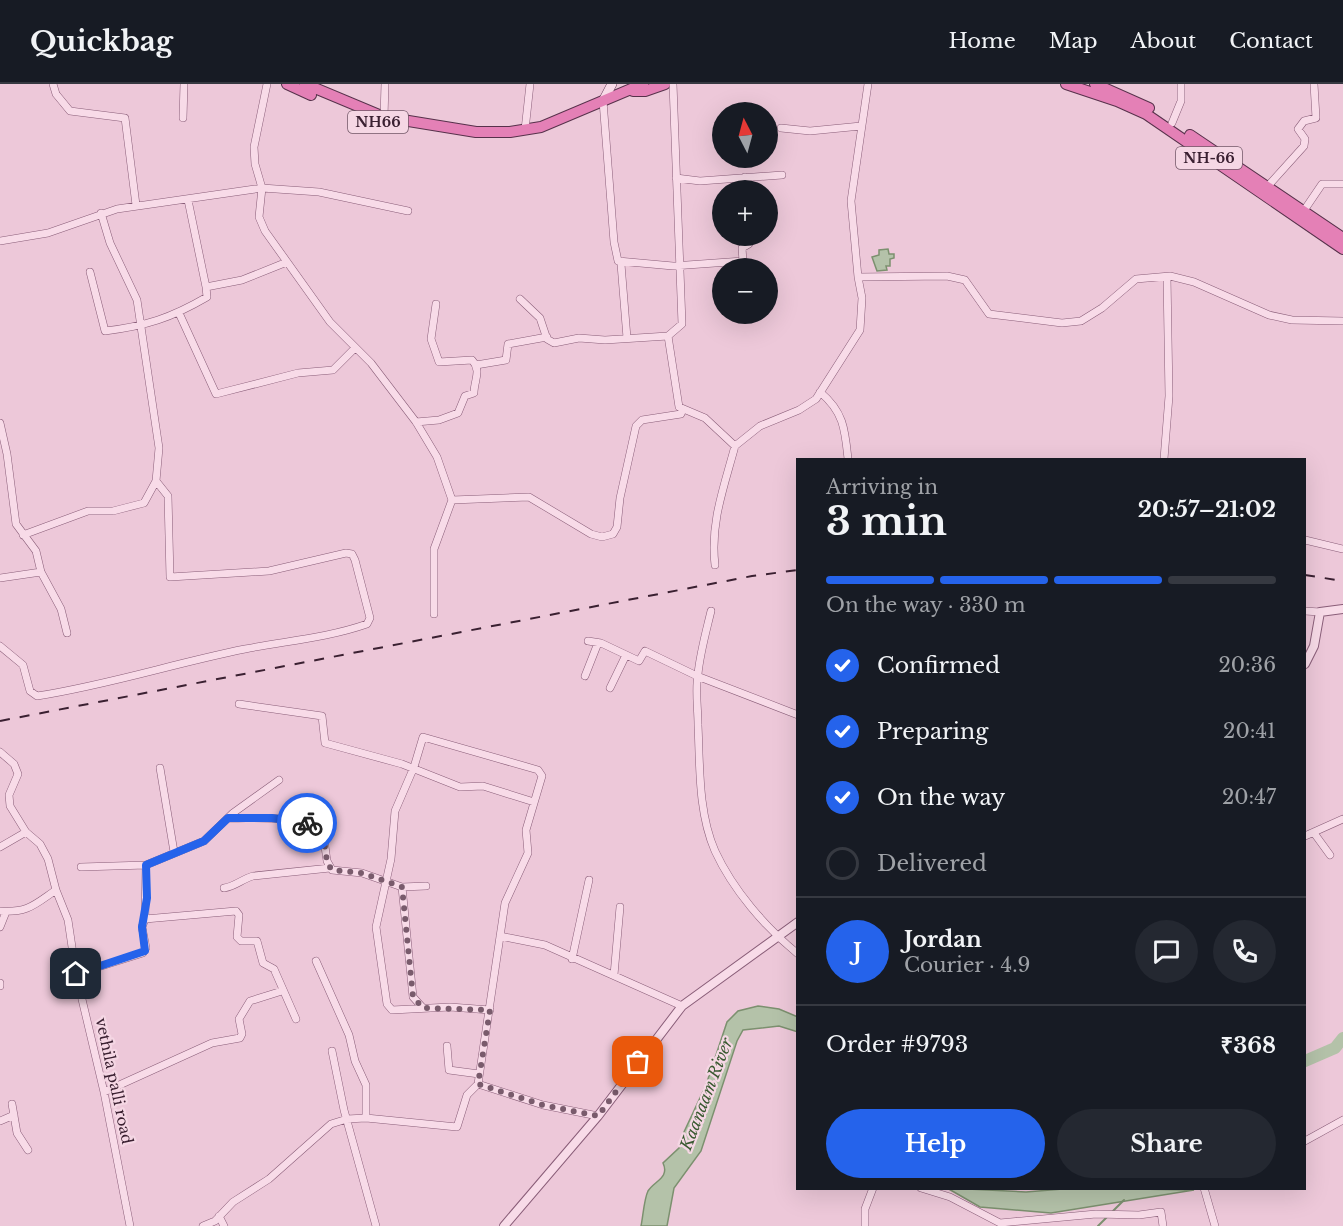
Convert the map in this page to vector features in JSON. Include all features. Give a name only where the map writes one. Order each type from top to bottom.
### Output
[{"type":"highway","name":"NH66","points":[[287,84],[380,122],[459,135],[541,128],[603,101],[626,87],[643,84]]},
{"type":"highway","name":"NH66","points":[[305,84],[384,117],[476,132]]},
{"type":"highway","points":[[626,87],[645,91],[665,84]]},
{"type":"highway","name":"NH-66","points":[[1066,84],[1117,101],[1146,114],[1343,249]]},
{"type":"highway","points":[[1095,84],[1136,100],[1343,238]]},
{"type":"main road","points":[[603,101],[612,84]]},
{"type":"street","points":[[52,84],[56,94],[70,111],[125,118],[136,205]]},
{"type":"street","points":[[183,118],[184,84]]},
{"type":"street","points":[[267,84],[254,147],[255,164],[262,188],[260,217],[265,231],[330,322],[371,363],[416,422],[437,457],[452,500],[434,549],[434,614]]},
{"type":"street","points":[[384,84],[384,117]]},
{"type":"street","points":[[525,130],[530,84]]},
{"type":"street","points":[[673,84],[682,324],[671,330],[668,336],[677,403],[683,409],[705,418],[735,446]]},
{"type":"street","points":[[715,565],[713,532],[735,446],[772,419],[810,404],[860,330],[862,298],[851,219],[868,84]]},
{"type":"street","points":[[1172,123],[1181,101],[1180,84]]},
{"type":"street","points":[[1268,187],[1304,146],[1305,139],[1298,129],[1304,121],[1316,118],[1314,84]]},
{"type":"street","points":[[603,101],[614,242],[616,256],[621,264],[627,338]]},
{"type":"street","points":[[781,128],[818,131],[861,126]]},
{"type":"street","points":[[676,178],[684,181],[782,175]]},
{"type":"street","points":[[1303,212],[1322,184],[1343,184]]},
{"type":"street","points":[[0,241],[48,233],[101,213],[136,205],[189,200],[262,188],[319,192],[408,211]]},
{"type":"street","points":[[90,272],[105,331],[142,327],[179,313],[207,297],[189,200]]},
{"type":"street","points":[[23,535],[88,511],[113,511],[144,503],[156,481],[159,448],[137,300],[110,243],[101,213]]},
{"type":"street","points":[[621,264],[680,266],[743,261],[742,248],[746,246]]},
{"type":"street","points":[[206,287],[242,280],[288,262]]},
{"type":"street","points":[[858,277],[947,276],[965,280],[989,314],[1062,323],[1088,317],[1136,279],[1179,277],[1269,315],[1292,320],[1343,321]]},
{"type":"street","points":[[1164,458],[1169,396],[1167,277]]},
{"type":"street","points":[[520,299],[540,318],[547,337],[554,343],[579,338],[668,336]]},
{"type":"street","points":[[436,304],[431,339],[439,362],[468,360],[476,365],[506,360],[508,344],[547,337]]},
{"type":"street","points":[[179,313],[216,394],[298,373],[333,370],[355,348]]},
{"type":"street","points":[[416,422],[439,420],[458,413],[465,396],[474,393],[478,373],[476,365]]},
{"type":"street","points":[[820,392],[838,410],[845,434],[848,458]]},
{"type":"street","points":[[452,500],[529,497],[591,534],[602,537],[613,534],[617,527],[620,498],[636,426],[642,420],[675,417],[681,414],[683,409]]},
{"type":"street","points":[[0,423],[16,525],[36,551],[41,572],[61,609],[68,633]]},
{"type":"street","points":[[0,646],[23,665],[30,691],[37,696],[109,682],[244,649],[327,635],[367,624],[370,618],[359,571],[352,554],[346,553],[269,571],[170,577],[168,496],[156,481]]},
{"type":"street","points":[[1306,540],[1343,549]]},
{"type":"street","points":[[0,578],[41,572]]},
{"type":"street","points":[[1306,611],[1343,609]]},
{"type":"street","points":[[711,611],[697,676],[700,791],[715,850],[728,874],[778,938],[796,952]]},
{"type":"street","points":[[1306,662],[1314,646],[1320,612]]},
{"type":"street","points":[[588,641],[639,661],[645,651],[697,676],[796,714]]},
{"type":"street","points":[[585,676],[598,643]]},
{"type":"street","points":[[610,688],[626,655]]},
{"type":"street","points":[[239,704],[322,716],[325,743],[338,748],[379,756],[460,787],[483,786],[534,802]]},
{"type":"street","points":[[203,1226],[219,1216],[233,1202],[269,1179],[331,1124],[347,1119],[366,1118],[457,1127],[467,1095],[478,1084],[490,1010],[505,903],[528,853],[526,830],[542,776],[538,770],[489,758],[469,749],[423,737],[413,769],[395,811],[386,883],[380,899],[376,927],[387,1004],[392,1010],[423,1008],[490,1010]]},
{"type":"street","points":[[0,752],[14,765],[18,774],[9,799],[0,798]]},
{"type":"street","points":[[160,768],[174,852]]},
{"type":"street","points":[[81,867],[146,865],[204,841],[228,818],[279,780]]},
{"type":"street","name":"vethila palli road","points":[[9,799],[10,806],[26,832],[40,844],[48,859],[56,890],[69,920],[76,974],[104,1092],[130,1226]]},
{"type":"street","points":[[228,818],[272,818],[310,823],[323,832],[330,868]]},
{"type":"street","points":[[1306,836],[1343,819]]},
{"type":"street","points":[[0,847],[26,832]]},
{"type":"street","points":[[1314,833],[1330,855]]},
{"type":"street","points":[[76,974],[143,953],[146,948],[142,927],[145,919],[146,865]]},
{"type":"street","points":[[224,888],[237,886],[246,878],[253,876],[330,868],[362,873],[402,887],[426,886]]},
{"type":"street","points":[[572,959],[589,880]]},
{"type":"street","points":[[402,887],[413,997],[423,1008]]},
{"type":"street","points":[[0,927],[3,911],[35,907],[56,890]]},
{"type":"street","points":[[614,975],[620,907]]},
{"type":"street","points":[[145,919],[236,910],[239,915],[237,937],[241,941],[257,941],[263,963],[274,969],[296,1019]]},
{"type":"street","points":[[504,1226],[598,1116],[682,1006],[796,924]]},
{"type":"street","points":[[500,936],[545,945],[572,959],[682,1006]]},
{"type":"street","points":[[316,961],[349,1035],[355,1061],[366,1085],[366,1118]]},
{"type":"street","points":[[104,1092],[212,1043],[240,1038],[242,1035],[240,1019],[250,1001],[282,991]]},
{"type":"street","points":[[447,1046],[449,1070],[480,1074]]},
{"type":"street","points":[[332,1050],[347,1119],[376,1226]]},
{"type":"street","points":[[478,1084],[543,1105],[598,1116]]},
{"type":"street","points":[[12,1104],[17,1133],[28,1150]]},
{"type":"street","points":[[0,1120],[14,1115]]},
{"type":"street","points":[[1306,1140],[1343,1120]]},
{"type":"street","points":[[865,1226],[865,1209],[872,1190]]},
{"type":"street","points":[[927,1190],[950,1197],[1000,1223],[1104,1214],[1161,1212],[1162,1226]]},
{"type":"street","points":[[1205,1190],[1215,1226]]},
{"type":"street","points":[[219,1216],[224,1226]]},
{"type":"water","points":[[888,249],[889,254],[894,254],[894,258],[890,259],[890,266],[886,266],[887,270],[877,271],[872,257],[879,255],[879,250]]},
{"type":"water","points":[[758,1006],[779,1009],[796,1016],[796,1031],[779,1026],[743,1030],[737,1041],[701,1151],[674,1188],[667,1226],[641,1226],[648,1191],[663,1176],[665,1168],[663,1163],[680,1147],[684,1132],[706,1085],[727,1022],[738,1011]]},
{"type":"water","points":[[950,1190],[1026,1192],[1194,1190],[1051,1213],[980,1207]]},
{"type":"waterway","name":"Kaanaam River","points":[[1306,1061],[1335,1048],[1343,1038]]},
{"type":"waterway","points":[[1111,1213],[1124,1200]]},
{"type":"waterway","points":[[1098,1226],[1107,1217]]},
{"type":"railway","points":[[0,721],[752,576],[796,570]]},
{"type":"railway","points":[[1306,575],[1343,581]]},
{"type":"way so far","points":[[307,823],[318,827],[323,832],[327,861],[332,870],[362,873],[402,887],[413,997],[423,1008],[450,1007],[490,1010],[478,1084],[543,1105],[598,1116],[638,1062]]},
{"type":"route","points":[[76,974],[145,951],[142,927],[147,898],[146,865],[204,841],[228,818],[272,818],[307,823]]}]
